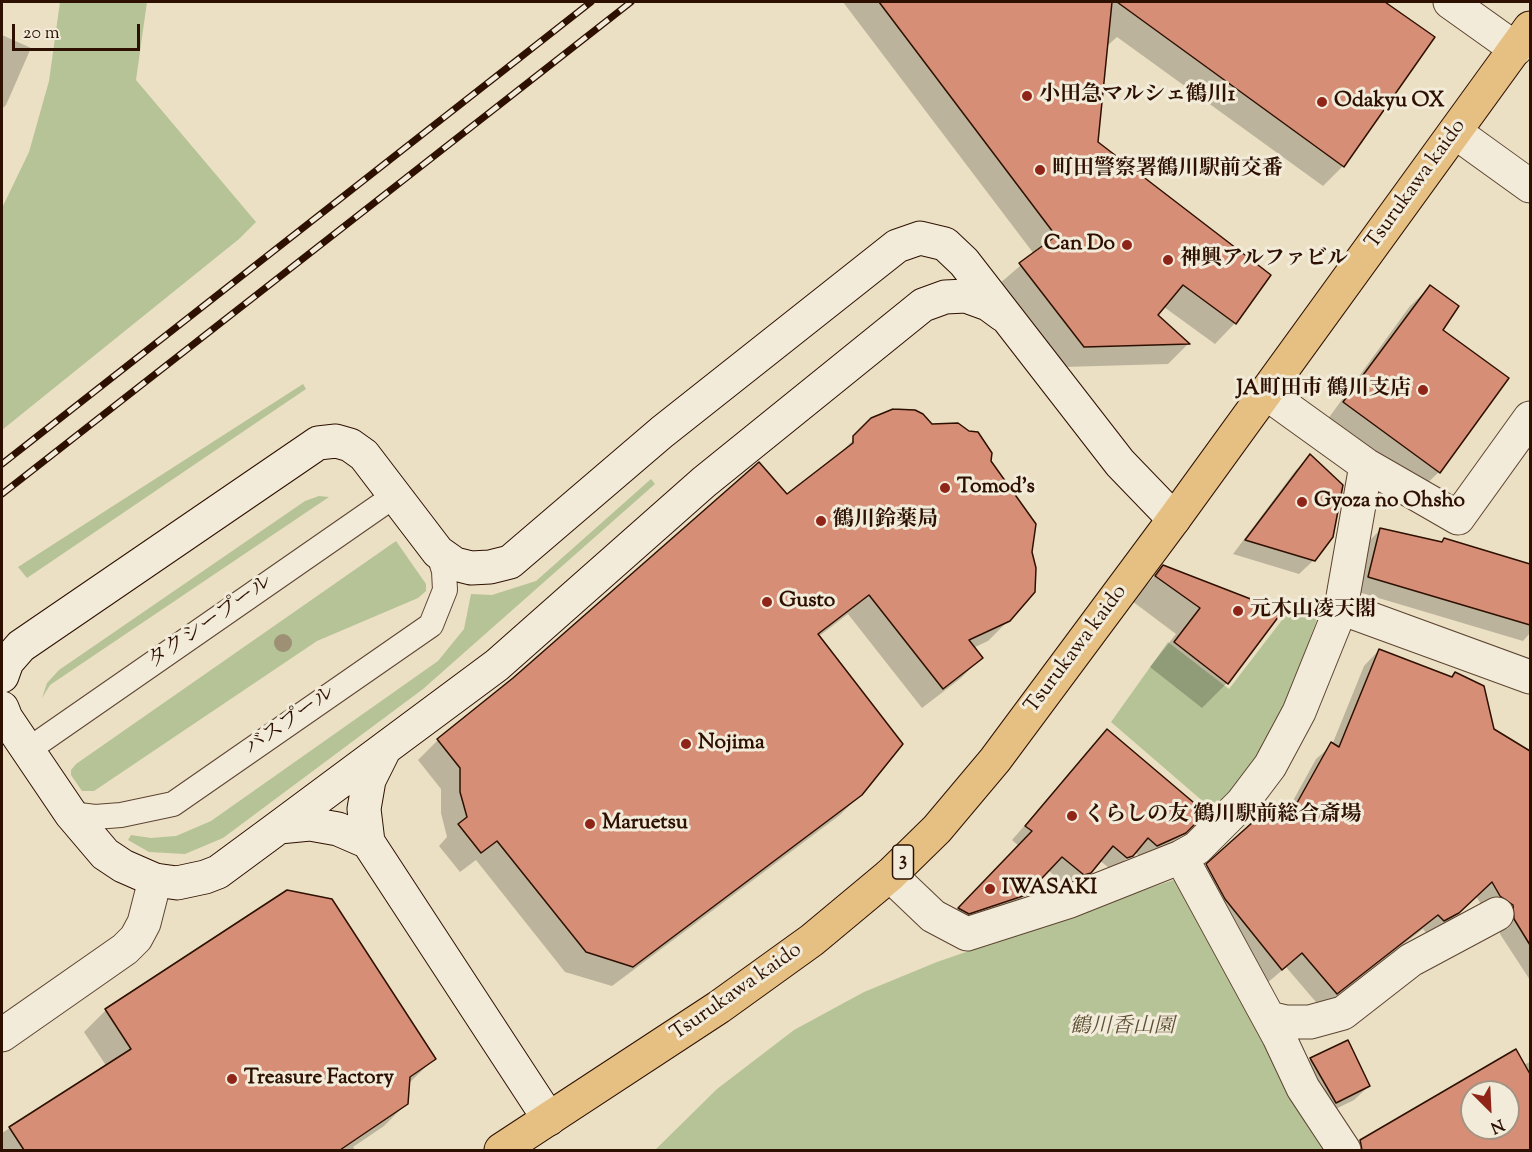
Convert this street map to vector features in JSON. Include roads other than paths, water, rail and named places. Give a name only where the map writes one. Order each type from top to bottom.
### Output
[{"type":"main road","name":"Tsurukawa kaido","points":[[501,1150],[720,1007],[812,940],[890,875],[937,829],[995,760],[1174,519],[1523,38]]},
{"type":"street","points":[[1450,2],[1523,38]]},
{"type":"street","points":[[1455,132],[1530,186]]},
{"type":"street","points":[[2,676],[7,662],[21,646],[318,443],[336,441],[350,445],[364,455],[438,552],[455,564],[471,568],[490,567],[510,562],[662,432],[897,246],[920,238],[945,244],[964,262],[1120,463],[1174,519]]},
{"type":"street","points":[[2,708],[71,814],[105,854],[123,866],[155,880],[177,883],[205,877],[218,872],[383,752],[497,665],[704,482],[923,304],[945,297],[966,296],[988,304],[1012,322]]},
{"type":"street","points":[[1266,393],[1366,465],[1458,518],[1530,418]]},
{"type":"street","points":[[890,875],[933,916],[967,934],[1070,901],[1181,857],[1197,848],[1242,803],[1270,766],[1299,712],[1341,608],[1366,465]]},
{"type":"street","points":[[1341,608],[1530,678]]},
{"type":"street","points":[[383,752],[369,780],[364,809],[368,842],[549,1119]]},
{"type":"street","points":[[279,827],[310,824],[338,829],[368,842]]},
{"type":"street","points":[[1181,857],[1269,1018],[1303,1088],[1344,1150]]},
{"type":"street","points":[[2,1035],[130,943],[144,923],[155,880]]},
{"type":"street","points":[[1269,1018],[1286,1022],[1310,1022],[1343,1013],[1411,960],[1497,914]]},
{"type":"lane","name":"タクシープール","points":[[28,750],[394,496]]},
{"type":"lane","name":"バスプール","points":[[71,814],[95,817],[121,816],[173,804],[431,625],[445,590],[444,571],[438,552]]},
{"type":"railway","points":[[2,464],[591,2]]},
{"type":"railway","points":[[2,494],[631,2]]},
{"type":"place","name":"小田急マルシェ鶴川1","points":[[1027,96]]},
{"type":"place","name":"Odakyu OX","points":[[1322,102]]},
{"type":"place","name":"町田警察署鶴川駅前交番","points":[[1040,170]]},
{"type":"place","name":"Can Do","points":[[1127,245]]},
{"type":"place","name":"神興アルファビル","points":[[1168,260]]},
{"type":"place","name":"JA町田市 鶴川支店","points":[[1423,390]]},
{"type":"place","name":"Tomod's","points":[[945,488]]},
{"type":"place","name":"Gyoza no Ohsho","points":[[1302,502]]},
{"type":"place","name":"鶴川鈴薬局","points":[[821,521]]},
{"type":"place","name":"Gusto","points":[[767,602]]},
{"type":"place","name":"元木山凌天閣","points":[[1238,611]]},
{"type":"place","name":"Nojima","points":[[686,744]]},
{"type":"place","name":"くらしの友 鶴川駅前総合斎場","points":[[1072,816]]},
{"type":"place","name":"Maruetsu","points":[[590,824]]},
{"type":"place","name":"IWASAKI","points":[[990,889]]},
{"type":"place","name":"Treasure Factory","points":[[232,1079]]},
{"type":"park label","name":"鶴川香山園","points":[[1122,1028]]}]
